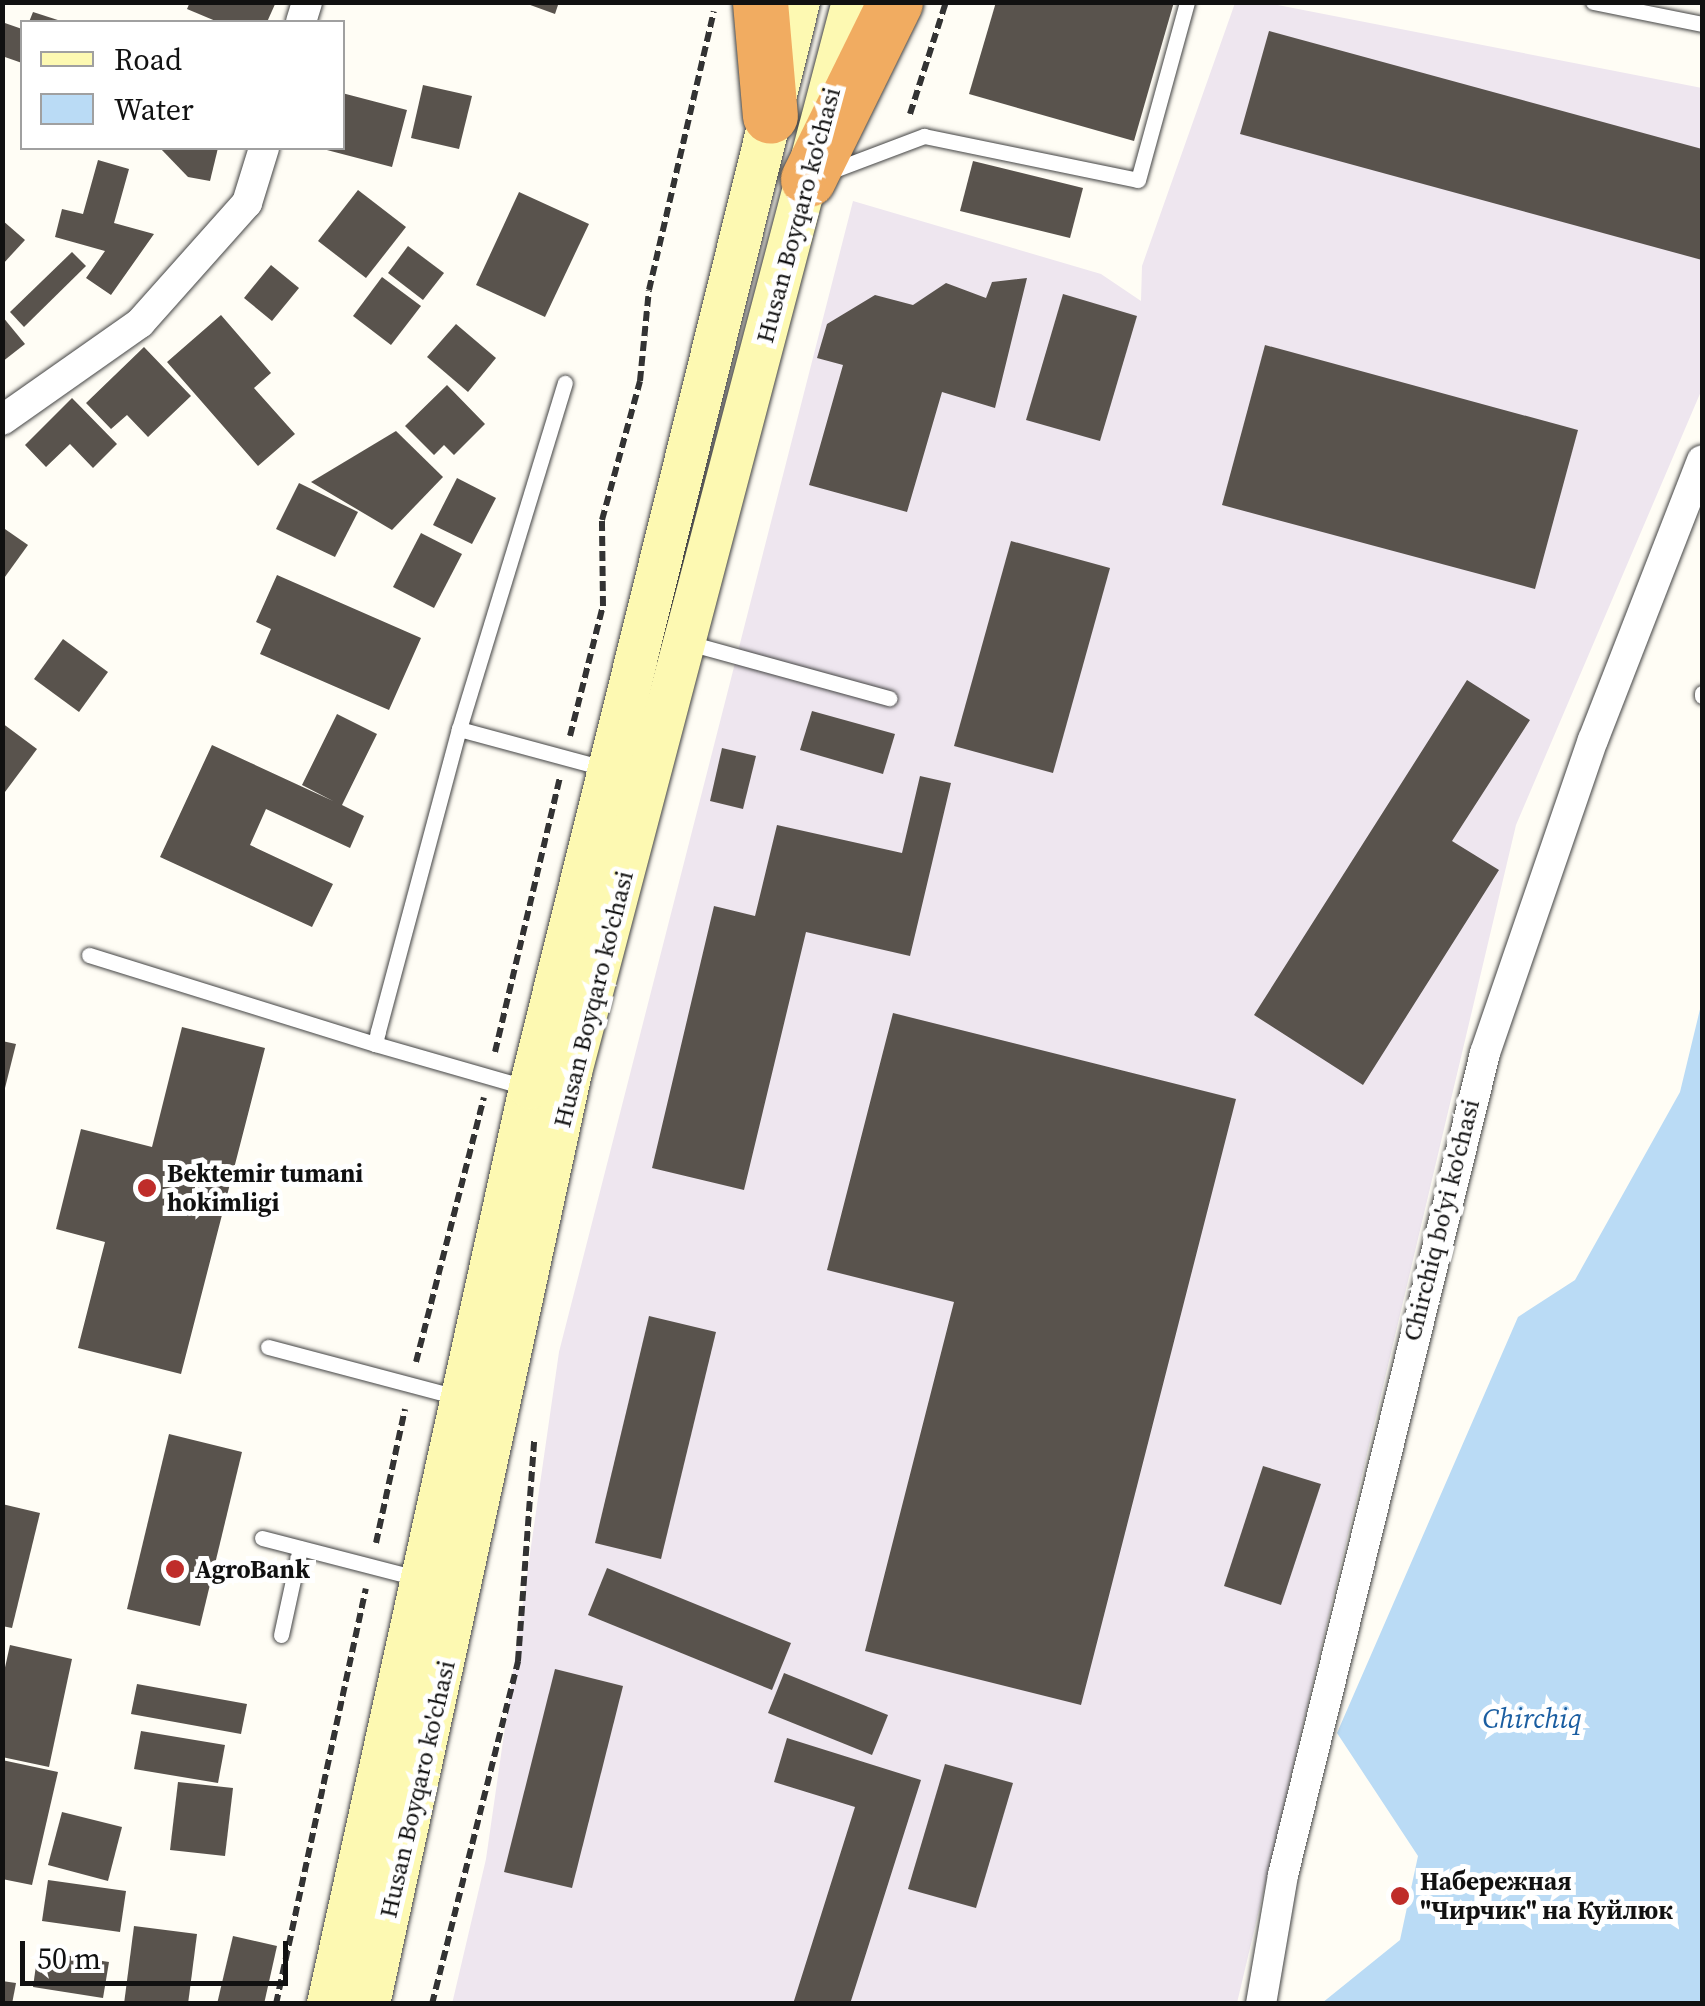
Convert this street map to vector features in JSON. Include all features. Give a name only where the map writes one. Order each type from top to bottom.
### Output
[{"type":"highway","points":[[760,2],[770,116]]},
{"type":"highway","points":[[808,180],[895,2]]},
{"type":"main road","name":"Husan Boyqaro ko'chasi","points":[[369,2004],[572,1072],[770,116],[799,2]]},
{"type":"main road","name":"Husan Boyqaro ko'chasi","points":[[328,2004],[466,1399],[530,1088],[608,769],[664,636],[808,180],[853,2]]},
{"type":"street","points":[[2,420],[140,322],[247,203],[263,150]]},
{"type":"street","name":"Chirchiq bo'yi ko'chasi","points":[[1261,2004],[1283,1876],[1485,1053],[1593,740],[1702,460]]},
{"type":"lane","points":[[808,180],[924,136],[1138,180],[1188,2]]},
{"type":"lane","points":[[1593,2],[1702,24]]},
{"type":"lane","points":[[375,1044],[459,729],[564,383]]},
{"type":"lane","points":[[664,636],[889,698]]},
{"type":"lane","points":[[459,729],[608,769]]},
{"type":"lane","points":[[88,956],[530,1088]]},
{"type":"lane","points":[[268,1347],[466,1399]]},
{"type":"lane","points":[[262,1538],[424,1580]]},
{"type":"lane","points":[[281,1635],[300,1548]]},
{"type":"path","points":[[276,2004],[410,1384],[603,606],[602,520],[640,381],[648,290],[715,2]]},
{"type":"path","points":[[901,144],[946,2]]},
{"type":"path","points":[[432,2004],[518,1660],[534,1433]]},
{"type":"shaded area","points":[[1235,3],[1268,3],[1702,88],[1702,389],[1516,825],[1237,2003],[452,2004],[486,1859],[559,1352],[853,201],[1101,274],[1141,301],[1142,266]]},
{"type":"water","name":"Chirchiq","points":[[1702,1001],[1702,2003],[1322,2003],[1400,1940],[1418,1856],[1337,1733],[1518,1317],[1575,1280],[1680,1092]]},
{"type":"building","points":[[190,2],[276,2],[268,20],[213,20],[187,9]]},
{"type":"building","points":[[522,2],[559,2],[555,14]]},
{"type":"building","points":[[996,2],[1174,2],[1134,141],[969,94]]},
{"type":"building","points":[[33,12],[58,20],[30,20]]},
{"type":"building","points":[[2,22],[20,28],[20,62],[2,56]]},
{"type":"building","points":[[1269,31],[1702,149],[1702,260],[1240,134]]},
{"type":"building","points":[[423,85],[472,96],[459,149],[411,138]]},
{"type":"building","points":[[345,94],[407,110],[392,167],[327,150],[345,150]]},
{"type":"building","points":[[162,150],[218,150],[210,181],[188,177]]},
{"type":"building","points":[[98,160],[129,169],[114,223],[154,234],[111,295],[86,278],[105,251],[55,237],[62,209],[83,214]]},
{"type":"building","points":[[973,161],[1083,188],[1070,238],[960,211]]},
{"type":"building","points":[[358,190],[406,227],[366,278],[318,241]]},
{"type":"building","points":[[519,192],[589,224],[545,317],[476,285]]},
{"type":"building","points":[[2,220],[25,240],[2,265]]},
{"type":"building","points":[[408,246],[444,273],[423,300],[388,273]]},
{"type":"building","points":[[72,252],[86,266],[24,327],[10,312]]},
{"type":"building","points":[[271,265],[299,288],[272,321],[244,298]]},
{"type":"building","points":[[382,277],[421,306],[391,345],[353,316]]},
{"type":"building","points":[[1027,278],[995,408],[942,392],[907,512],[809,485],[843,365],[817,358],[827,324],[875,295],[913,305],[946,283],[986,298],[992,282]]},
{"type":"building","points":[[1063,294],[1137,316],[1100,441],[1026,420]]},
{"type":"building","points":[[221,315],[271,373],[254,388],[295,434],[258,466],[167,362]]},
{"type":"building","points":[[2,316],[25,344],[2,362]]},
{"type":"building","points":[[456,324],[496,358],[468,392],[427,357]]},
{"type":"building","points":[[1265,345],[1578,430],[1535,589],[1222,505]]},
{"type":"building","points":[[144,347],[191,396],[148,437],[127,415],[111,429],[86,403]]},
{"type":"building","points":[[447,385],[485,424],[454,455],[444,445],[434,455],[405,426]]},
{"type":"building","points":[[72,398],[117,444],[93,468],[70,444],[46,467],[25,445]]},
{"type":"building","points":[[396,431],[443,477],[392,530],[311,482]]},
{"type":"building","points":[[457,478],[496,498],[472,544],[433,525]]},
{"type":"building","points":[[299,483],[358,512],[335,557],[276,529]]},
{"type":"building","points":[[2,527],[28,545],[2,581]]},
{"type":"building","points":[[421,533],[462,554],[434,608],[393,587]]},
{"type":"building","points":[[1011,541],[1110,568],[1053,773],[954,746]]},
{"type":"building","points":[[277,575],[421,638],[389,710],[260,654],[271,629],[256,622]]},
{"type":"building","points":[[63,639],[108,672],[79,712],[34,679]]},
{"type":"building","points":[[1467,680],[1530,720],[1452,841],[1499,870],[1363,1085],[1254,1015]]},
{"type":"building","points":[[812,711],[895,734],[883,774],[800,750]]},
{"type":"building","points":[[337,714],[377,734],[342,805],[364,816],[350,848],[266,809],[250,845],[333,884],[312,927],[160,857],[212,745],[333,801],[302,785]]},
{"type":"building","points":[[2,723],[37,749],[2,796]]},
{"type":"building","points":[[722,748],[756,756],[743,809],[710,801]]},
{"type":"building","points":[[920,776],[951,783],[910,956],[806,932],[744,1190],[652,1168],[714,906],[755,916],[777,825],[902,853]]},
{"type":"building","points":[[893,1013],[1236,1099],[1081,1705],[865,1651],[954,1302],[827,1270]]},
{"type":"building","name":"Bektemir tumani hokimligi","points":[[182,1027],[265,1048],[181,1374],[78,1348],[105,1242],[56,1229],[81,1129],[152,1147]]},
{"type":"building","points":[[2,1041],[16,1044],[4,1092],[2,1092]]},
{"type":"building","points":[[649,1316],[716,1332],[661,1559],[595,1543]]},
{"type":"building","name":"AgroBank","points":[[169,1434],[242,1452],[200,1626],[127,1609]]},
{"type":"building","points":[[1263,1466],[1321,1484],[1281,1605],[1224,1586]]},
{"type":"building","points":[[2,1504],[40,1513],[12,1628],[2,1626]]},
{"type":"building","points":[[607,1568],[791,1643],[772,1690],[588,1615]]},
{"type":"building","points":[[10,1645],[72,1659],[49,1767],[2,1757],[2,1681]]},
{"type":"building","points":[[555,1669],[623,1686],[572,1888],[504,1872]]},
{"type":"building","points":[[784,1673],[888,1715],[872,1755],[768,1713]]},
{"type":"building","points":[[137,1684],[247,1704],[241,1734],[131,1714]]},
{"type":"building","points":[[141,1731],[225,1745],[218,1783],[134,1769]]},
{"type":"building","points":[[787,1738],[921,1780],[850,2004],[793,2004],[855,1807],[774,1782]]},
{"type":"building","points":[[2,1760],[58,1772],[32,1885],[2,1879]]},
{"type":"building","points":[[945,1764],[1013,1783],[976,1908],[908,1889]]},
{"type":"building","points":[[178,1782],[233,1788],[225,1856],[170,1850]]},
{"type":"building","points":[[62,1812],[122,1827],[108,1881],[48,1865]]},
{"type":"building","points":[[48,1880],[126,1891],[120,1932],[42,1921]]},
{"type":"building","points":[[134,1926],[197,1934],[188,2004],[124,2004]]},
{"type":"building","points":[[233,1936],[277,1946],[264,2004],[217,2004]]},
{"type":"building","points":[[38,1951],[109,1962],[103,1998],[33,1987]]},
{"type":"building","points":[[2,1981],[16,1983],[12,2004],[2,2004]]},
{"type":"place","name":"Bektemir tumani hokimligi","points":[[147,1188]]},
{"type":"place","name":"AgroBank","points":[[175,1569]]},
{"type":"place","name":"Набережная \"Чирчик\" на Куйлюк","points":[[1400,1896]]}]
